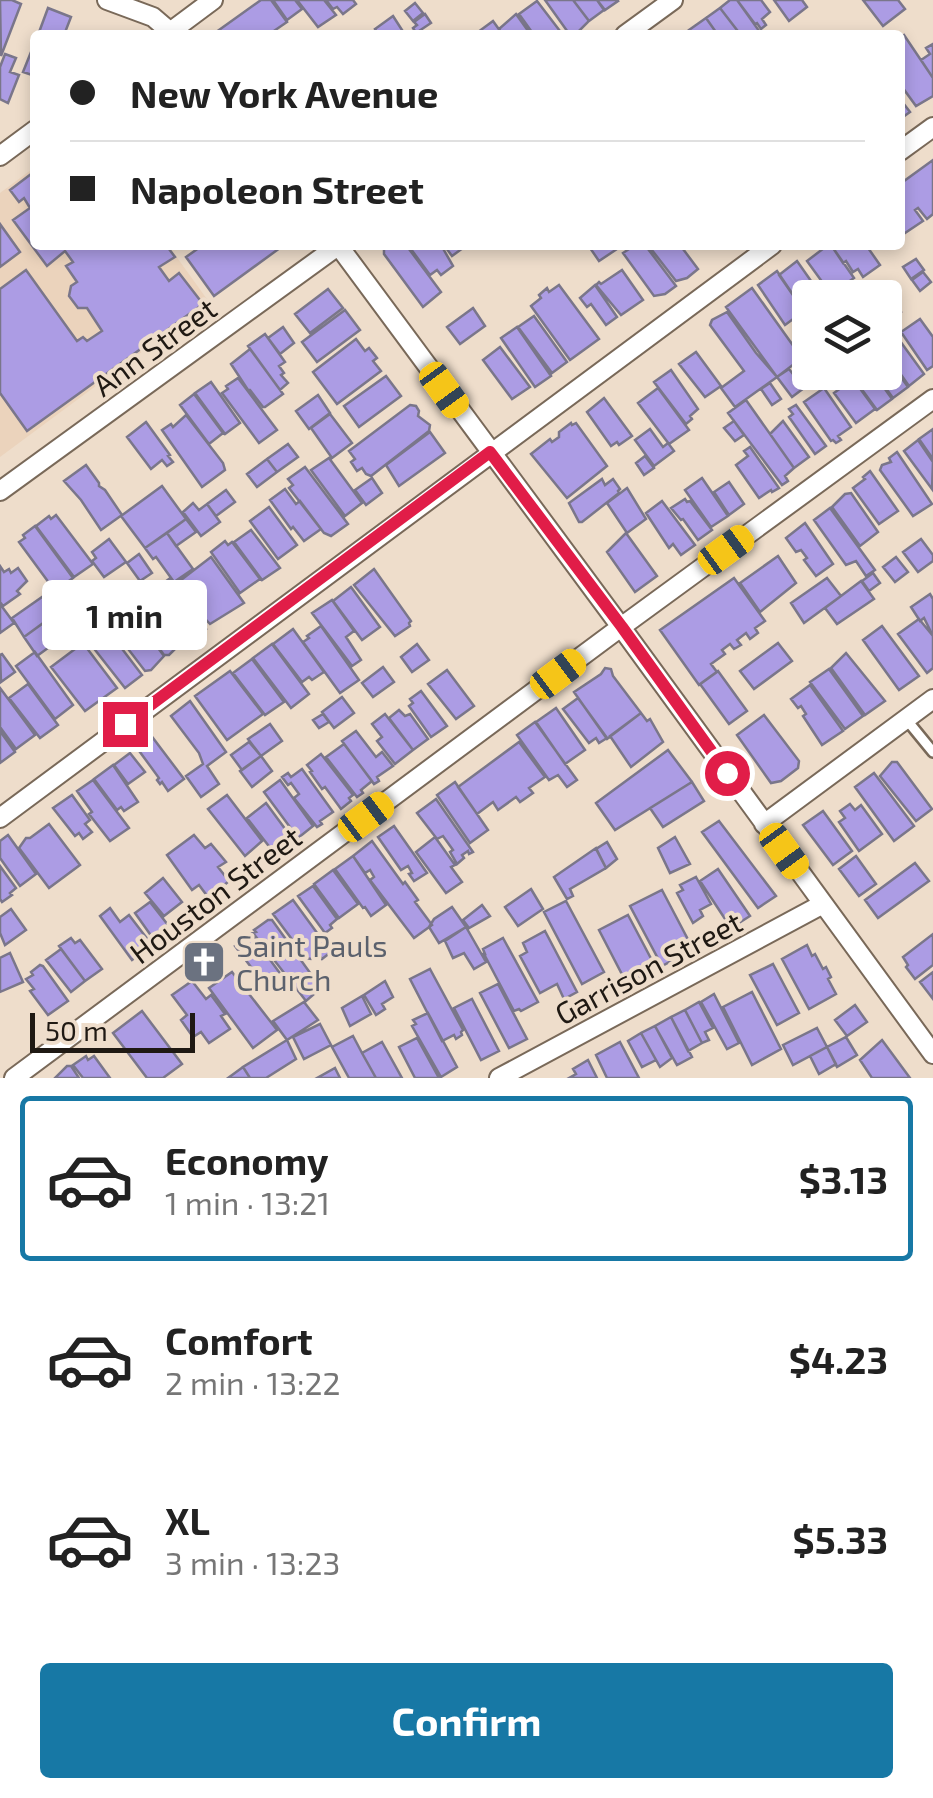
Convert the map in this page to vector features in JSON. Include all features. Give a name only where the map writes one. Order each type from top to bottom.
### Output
[{"type":"street","points":[[108,0],[153,18],[166,30]]},
{"type":"street","points":[[175,30],[213,0]]},
{"type":"street","points":[[632,30],[673,0]]},
{"type":"street","points":[[905,147],[933,127]]},
{"type":"street","points":[[0,156],[30,134]]},
{"type":"street","name":"Ann Street","points":[[0,490],[332,250]]},
{"type":"street","points":[[343,250],[933,1054]]},
{"type":"street","points":[[0,818],[765,250]]},
{"type":"street","name":"Houston Street","points":[[14,1078],[933,399]]},
{"type":"street","points":[[764,824],[933,700]]},
{"type":"street","name":"Garrison Street","points":[[500,1078],[823,904]]},
{"type":"lane","points":[[906,719],[933,752]]},
{"type":"shaded area","points":[[30,171],[30,250],[172,250],[209,302],[0,457],[0,193]]},
{"type":"building","points":[[0,0],[21,4],[1,56]]},
{"type":"building","points":[[261,0],[271,0],[287,22],[275,30],[219,30]]},
{"type":"building","points":[[273,0],[295,0],[302,9],[287,20]]},
{"type":"building","points":[[297,0],[324,0],[336,15],[318,27]]},
{"type":"building","points":[[326,0],[353,0],[356,4],[343,14]]},
{"type":"building","points":[[545,0],[573,0],[589,21],[580,30],[566,30]]},
{"type":"building","points":[[573,0],[597,0],[604,10],[589,21]]},
{"type":"building","points":[[597,0],[617,0],[618,1],[605,10]]},
{"type":"building","points":[[737,0],[758,30],[737,30],[720,8]]},
{"type":"building","points":[[737,0],[761,0],[770,12],[762,19],[766,25],[761,29],[755,24]]},
{"type":"building","points":[[774,0],[802,0],[807,7],[789,21]]},
{"type":"building","points":[[863,0],[898,0],[905,9],[883,26]]},
{"type":"building","points":[[537,1],[559,30],[530,30],[519,14]]},
{"type":"building","points":[[415,3],[423,13],[413,21],[405,11]]},
{"type":"building","points":[[48,8],[71,17],[66,30],[40,30]]},
{"type":"building","points":[[720,8],[737,30],[714,30],[706,18]]},
{"type":"building","points":[[425,14],[431,23],[414,30],[414,22]]},
{"type":"building","points":[[516,14],[527,30],[500,30]]},
{"type":"building","points":[[393,16],[402,30],[376,30]]},
{"type":"building","points":[[706,18],[714,30],[689,30]]},
{"type":"building","points":[[493,21],[499,30],[481,30]]},
{"type":"building","points":[[905,36],[933,78],[933,96],[916,106],[905,91]]},
{"type":"building","points":[[933,44],[933,78],[921,60],[930,54],[926,48]]},
{"type":"building","points":[[5,54],[16,58],[10,72],[19,75],[8,103],[0,99],[0,67]]},
{"type":"building","points":[[30,54],[30,74],[23,72]]},
{"type":"building","points":[[933,160],[933,214],[927,219],[918,208],[915,210],[923,221],[905,233],[905,180]]},
{"type":"building","points":[[30,175],[30,208],[24,198],[19,202],[10,190]]},
{"type":"building","points":[[30,208],[30,243],[13,220]]},
{"type":"building","points":[[0,224],[20,252],[0,267]]},
{"type":"building","points":[[35,250],[170,250],[175,257],[159,267],[169,281],[179,273],[203,304],[27,431],[0,393],[0,289],[26,270],[77,341],[83,337],[87,341],[102,331],[87,308],[78,308],[69,296],[71,286],[77,282],[66,266],[73,262],[65,251],[47,266]]},
{"type":"building","points":[[196,250],[277,250],[214,296],[186,257]]},
{"type":"building","points":[[384,250],[410,250],[441,292],[423,307]]},
{"type":"building","points":[[412,250],[444,250],[453,266],[441,275],[437,270],[430,275]]},
{"type":"building","points":[[591,250],[616,250],[599,261]]},
{"type":"building","points":[[649,250],[676,286],[654,296],[623,253]]},
{"type":"building","points":[[652,250],[684,250],[698,269],[676,281]]},
{"type":"building","points":[[821,250],[834,250],[854,278],[851,280],[821,280],[807,261]]},
{"type":"building","points":[[834,250],[870,250],[880,265],[863,277],[858,269],[853,272],[846,261],[843,263]]},
{"type":"building","points":[[916,259],[924,270],[911,279],[903,267]]},
{"type":"building","points":[[797,261],[810,280],[792,280],[792,294],[779,275]]},
{"type":"building","points":[[622,270],[643,300],[621,315],[596,285]]},
{"type":"building","points":[[777,271],[792,293],[792,320],[785,325],[758,285]]},
{"type":"building","points":[[923,272],[931,282],[920,291],[912,280]]},
{"type":"building","points":[[559,285],[599,339],[570,360],[531,306],[547,288],[549,292]]},
{"type":"building","points":[[595,285],[617,317],[606,325],[591,304],[587,307],[580,298]]},
{"type":"building","points":[[752,288],[792,344],[792,366],[777,377],[726,307]]},
{"type":"building","points":[[328,289],[343,308],[310,333],[295,314]]},
{"type":"building","points":[[473,308],[485,326],[460,344],[447,327]]},
{"type":"building","points":[[345,310],[360,330],[317,362],[302,342]]},
{"type":"building","points":[[727,312],[777,377],[735,407],[721,388],[744,371],[710,325]]},
{"type":"building","points":[[534,316],[567,362],[552,373],[518,327]]},
{"type":"building","points":[[920,319],[933,337],[933,366],[927,370],[902,331]]},
{"type":"building","points":[[283,327],[294,343],[280,354],[268,338]]},
{"type":"building","points":[[517,327],[551,376],[535,387],[501,338]]},
{"type":"building","points":[[265,334],[285,362],[279,366],[288,383],[280,390],[248,346]]},
{"type":"building","points":[[356,339],[377,358],[373,361],[381,371],[337,404],[313,372]]},
{"type":"building","points":[[902,344],[924,374],[909,386],[902,376]]},
{"type":"building","points":[[500,347],[530,387],[512,399],[483,360]]},
{"type":"building","points":[[250,349],[283,394],[265,407],[231,364]]},
{"type":"building","points":[[696,352],[721,386],[705,397],[679,364]]},
{"type":"building","points":[[789,369],[792,390],[801,390],[792,397],[777,377]]},
{"type":"building","points":[[671,370],[698,409],[686,424],[654,382]]},
{"type":"building","points":[[386,376],[401,396],[359,427],[344,406]]},
{"type":"building","points":[[238,378],[277,430],[259,443],[222,393]]},
{"type":"building","points":[[902,379],[908,387],[893,398],[887,390],[902,390]]},
{"type":"building","points":[[211,382],[240,423],[225,434],[195,393]]},
{"type":"building","points":[[770,383],[781,399],[772,405],[761,389]]},
{"type":"building","points":[[658,388],[689,430],[669,444],[638,403]]},
{"type":"building","points":[[825,390],[851,427],[838,436],[841,440],[831,441],[804,402]]},
{"type":"building","points":[[861,390],[875,409],[856,423],[834,393]]},
{"type":"building","points":[[862,390],[886,390],[892,399],[877,410]]},
{"type":"building","points":[[194,394],[223,433],[209,444],[180,405]]},
{"type":"building","points":[[318,395],[330,413],[309,429],[296,411]]},
{"type":"building","points":[[604,398],[632,436],[619,445],[617,442],[611,446],[587,412]]},
{"type":"building","points":[[746,400],[794,468],[782,485],[728,413]]},
{"type":"building","points":[[410,405],[416,406],[418,416],[430,425],[429,431],[371,476],[362,468],[357,471],[349,451]]},
{"type":"building","points":[[796,405],[826,446],[815,454],[789,417],[793,414],[789,409]]},
{"type":"building","points":[[330,414],[352,443],[332,458],[311,428]]},
{"type":"building","points":[[186,415],[225,470],[202,487],[162,430],[171,424],[173,427]]},
{"type":"building","points":[[734,421],[744,435],[735,441],[724,428]]},
{"type":"building","points":[[783,421],[809,457],[794,468],[770,434]]},
{"type":"building","points":[[146,422],[170,455],[173,462],[167,466],[162,460],[151,469],[127,437]]},
{"type":"building","points":[[576,423],[607,466],[567,498],[531,454],[559,437],[559,432]]},
{"type":"building","points":[[650,429],[663,447],[668,443],[674,451],[654,466],[635,440]]},
{"type":"building","points":[[933,429],[933,459],[919,439]]},
{"type":"building","points":[[430,432],[445,453],[399,486],[386,465]]},
{"type":"building","points":[[918,440],[933,462],[932,489],[904,451]]},
{"type":"building","points":[[288,444],[298,457],[277,472],[267,459]]},
{"type":"building","points":[[750,447],[779,488],[759,498],[736,465],[748,456],[744,451]]},
{"type":"building","points":[[897,452],[932,504],[913,516],[880,470]]},
{"type":"building","points":[[645,456],[654,468],[644,475],[636,463]]},
{"type":"building","points":[[329,458],[362,503],[345,516],[311,470]]},
{"type":"building","points":[[267,459],[277,472],[257,487],[247,474]]},
{"type":"building","points":[[86,465],[122,515],[101,530],[64,481]]},
{"type":"building","points":[[305,467],[348,524],[331,536],[324,533],[289,488],[293,485],[288,479]]},
{"type":"building","points":[[870,471],[898,511],[879,524],[853,488]]},
{"type":"building","points":[[372,478],[382,493],[366,505],[355,490]]},
{"type":"building","points":[[702,478],[728,516],[711,527],[685,490]]},
{"type":"building","points":[[602,479],[605,485],[613,479],[619,493],[579,522],[569,503]]},
{"type":"building","points":[[729,482],[744,504],[729,515],[714,492]]},
{"type":"building","points":[[162,486],[186,519],[145,548],[121,516]]},
{"type":"building","points":[[627,488],[646,519],[627,533],[607,503]]},
{"type":"building","points":[[285,489],[296,504],[300,501],[321,529],[304,541],[270,500]]},
{"type":"building","points":[[226,490],[235,502],[216,516],[207,504]]},
{"type":"building","points":[[851,493],[878,532],[860,546],[832,507]]},
{"type":"building","points":[[685,499],[712,530],[698,540],[671,508]]},
{"type":"building","points":[[662,501],[695,545],[681,555],[673,544],[669,548],[646,513]]},
{"type":"building","points":[[193,503],[199,510],[207,504],[220,522],[201,536],[183,512]]},
{"type":"building","points":[[269,507],[297,545],[278,559],[250,521]]},
{"type":"building","points":[[830,508],[875,570],[866,576],[856,561],[846,565],[814,520]]},
{"type":"building","points":[[56,515],[93,564],[74,577],[36,526]]},
{"type":"building","points":[[186,519],[196,532],[176,546],[167,533]]},
{"type":"building","points":[[805,523],[833,564],[816,576],[801,550],[796,552],[786,538]]},
{"type":"building","points":[[35,526],[73,578],[55,591],[19,542]]},
{"type":"building","points":[[251,530],[280,568],[262,580],[234,542]]},
{"type":"building","points":[[167,533],[193,569],[174,582],[145,548]]},
{"type":"building","points":[[626,533],[657,576],[635,592],[607,552]]},
{"type":"building","points":[[109,539],[126,562],[104,577],[92,561],[96,558],[92,552]]},
{"type":"building","points":[[921,539],[933,561],[918,572],[903,552]]},
{"type":"building","points":[[225,541],[228,545],[232,542],[260,579],[240,593],[211,552]]},
{"type":"building","points":[[139,554],[152,573],[140,581],[127,563]]},
{"type":"building","points":[[778,556],[796,583],[760,612],[740,583]]},
{"type":"building","points":[[211,557],[244,603],[210,624],[197,610],[181,580]]},
{"type":"building","points":[[896,557],[908,572],[895,582],[883,567]]},
{"type":"building","points":[[0,566],[11,573],[18,568],[27,581],[17,591],[20,594],[3,606],[0,602]]},
{"type":"building","points":[[374,569],[411,621],[395,636],[354,585]]},
{"type":"building","points":[[873,573],[880,583],[869,591],[862,581]]},
{"type":"building","points":[[734,578],[765,621],[755,628],[758,633],[750,639],[746,633],[737,640],[741,645],[734,649],[730,644],[722,650],[725,654],[711,664],[717,672],[699,685],[660,630]]},
{"type":"building","points":[[827,578],[841,596],[804,623],[791,603]]},
{"type":"building","points":[[169,579],[206,629],[191,640],[154,590]]},
{"type":"building","points":[[861,581],[874,599],[837,624],[825,608]]},
{"type":"building","points":[[351,587],[380,627],[362,640],[333,601]]},
{"type":"building","points":[[52,590],[65,607],[24,637],[12,618]]},
{"type":"building","points":[[85,592],[99,611],[78,626],[64,608]]},
{"type":"building","points":[[149,594],[183,641],[169,655],[164,655],[130,608]]},
{"type":"building","points":[[930,594],[933,636],[924,618],[920,621],[911,607]]},
{"type":"building","points":[[332,600],[354,631],[346,637],[361,660],[352,666],[312,613]]},
{"type":"building","points":[[0,604],[14,623],[0,633]]},
{"type":"building","points":[[64,608],[78,626],[37,656],[24,637]]},
{"type":"building","points":[[129,609],[164,656],[151,670],[145,671],[109,624]]},
{"type":"building","points":[[919,619],[933,636],[933,668],[927,673],[898,634]]},
{"type":"building","points":[[321,626],[359,680],[340,693],[303,642]]},
{"type":"building","points":[[882,626],[919,676],[899,690],[863,640]]},
{"type":"building","points":[[293,629],[324,672],[312,680],[309,677],[302,682],[273,644]]},
{"type":"building","points":[[110,633],[142,675],[125,688],[92,646]]},
{"type":"building","points":[[83,643],[117,688],[85,711],[51,667]]},
{"type":"building","points":[[778,643],[792,661],[754,689],[740,671]]},
{"type":"building","points":[[272,644],[309,694],[291,708],[253,658]]},
{"type":"building","points":[[417,644],[429,660],[412,672],[401,657]]},
{"type":"building","points":[[35,652],[73,705],[55,719],[16,666]]},
{"type":"building","points":[[846,653],[885,701],[865,715],[831,668]]},
{"type":"building","points":[[0,655],[15,672],[1,682]]},
{"type":"building","points":[[252,659],[284,702],[265,715],[233,673]]},
{"type":"building","points":[[383,667],[394,682],[373,697],[362,683]]},
{"type":"building","points":[[605,668],[611,669],[641,713],[607,739],[574,692]]},
{"type":"building","points":[[829,669],[863,716],[845,729],[810,682]]},
{"type":"building","points":[[447,670],[474,706],[456,719],[428,684]]},
{"type":"building","points":[[230,671],[263,714],[227,740],[195,696]]},
{"type":"building","points":[[718,671],[747,711],[729,724],[700,684]]},
{"type":"building","points":[[28,684],[58,725],[40,738],[9,698]]},
{"type":"building","points":[[810,685],[843,731],[822,745],[801,706],[798,708],[791,699]]},
{"type":"building","points":[[0,688],[35,735],[16,749],[0,727]]},
{"type":"building","points":[[421,691],[447,726],[431,737],[409,706],[413,703],[410,699]]},
{"type":"building","points":[[342,697],[354,713],[334,728],[322,712]]},
{"type":"building","points":[[578,698],[607,738],[599,743],[596,738],[589,743],[563,709]]},
{"type":"building","points":[[190,701],[226,752],[207,766],[219,784],[201,797],[186,776],[203,764],[199,753],[171,716]]},
{"type":"building","points":[[556,708],[585,750],[565,764],[536,722]]},
{"type":"building","points":[[399,710],[405,716],[410,714],[428,739],[413,750],[389,718]]},
{"type":"building","points":[[641,713],[647,721],[650,719],[663,742],[631,767],[610,736]]},
{"type":"building","points":[[323,714],[329,722],[319,728],[313,720]]},
{"type":"building","points":[[385,714],[413,750],[395,764],[377,741],[382,737],[372,724]]},
{"type":"building","points":[[764,715],[799,761],[798,768],[781,781],[771,783],[737,735]]},
{"type":"building","points":[[535,722],[577,780],[567,787],[558,775],[549,780],[517,735]]},
{"type":"building","points":[[270,724],[282,741],[261,756],[248,739]]},
{"type":"building","points":[[0,731],[15,752],[0,763]]},
{"type":"building","points":[[356,731],[376,757],[382,752],[393,766],[377,777],[379,781],[374,784],[342,741]]},
{"type":"building","points":[[150,734],[184,779],[168,791],[137,748]]},
{"type":"building","points":[[249,742],[261,756],[242,770],[231,755]]},
{"type":"building","points":[[519,742],[545,777],[529,788],[533,793],[520,802],[516,797],[498,810],[493,802],[477,814],[458,787]]},
{"type":"building","points":[[344,744],[372,781],[357,797],[326,757]]},
{"type":"building","points":[[668,750],[692,782],[615,830],[596,803]]},
{"type":"building","points":[[130,753],[145,772],[128,784],[114,765]]},
{"type":"building","points":[[321,754],[353,795],[341,809],[307,765]]},
{"type":"building","points":[[261,756],[272,771],[252,787],[240,771]]},
{"type":"building","points":[[892,762],[897,762],[932,809],[916,821],[880,776]]},
{"type":"building","points":[[113,765],[138,802],[124,811],[121,807],[117,810],[94,779]]},
{"type":"building","points":[[302,769],[333,812],[317,827],[294,798],[299,794],[282,777],[288,773],[291,777]]},
{"type":"building","points":[[874,773],[914,826],[894,841],[855,787]]},
{"type":"building","points":[[93,780],[129,828],[110,841],[77,791]]},
{"type":"building","points":[[280,780],[313,826],[298,838],[264,792]]},
{"type":"building","points":[[455,782],[488,830],[470,843],[437,795]]},
{"type":"building","points":[[692,782],[704,801],[663,827],[650,808]]},
{"type":"building","points":[[72,795],[90,820],[85,824],[92,832],[83,839],[79,833],[75,836],[53,808]]},
{"type":"building","points":[[227,795],[262,841],[245,856],[208,809]]},
{"type":"building","points":[[436,799],[473,852],[462,855],[464,858],[457,864],[443,836],[437,839],[417,813]]},
{"type":"building","points":[[266,803],[294,841],[275,854],[247,818]]},
{"type":"building","points":[[850,804],[855,810],[861,805],[882,834],[859,851],[839,822],[845,818],[840,811]]},
{"type":"building","points":[[823,811],[852,851],[833,865],[803,825]]},
{"type":"building","points":[[719,821],[776,896],[758,908],[702,832]]},
{"type":"building","points":[[49,824],[80,865],[49,888],[19,848],[26,838]]},
{"type":"building","points":[[394,826],[427,873],[414,881],[408,866],[401,870],[378,837]]},
{"type":"building","points":[[8,835],[36,874],[20,886],[0,858],[0,841]]},
{"type":"building","points":[[194,835],[205,848],[211,844],[226,862],[218,867],[229,881],[208,897],[199,885],[192,890],[167,855]]},
{"type":"building","points":[[435,837],[462,882],[446,893],[416,852]]},
{"type":"building","points":[[675,837],[690,864],[670,873],[658,848]]},
{"type":"building","points":[[372,841],[418,900],[415,902],[432,925],[414,938],[370,880],[374,877],[370,870],[365,873],[353,856]]},
{"type":"building","points":[[607,842],[617,859],[606,868],[596,849]]},
{"type":"building","points":[[596,848],[606,868],[570,889],[573,896],[567,899],[554,877]]},
{"type":"building","points":[[353,856],[386,905],[371,916],[335,869]]},
{"type":"building","points":[[856,856],[876,884],[859,896],[839,869]]},
{"type":"building","points":[[915,863],[929,881],[878,918],[865,900]]},
{"type":"building","points":[[0,866],[16,888],[2,902],[0,899]]},
{"type":"building","points":[[718,869],[750,916],[731,928],[700,881]]},
{"type":"building","points":[[333,870],[358,904],[339,918],[314,884]]},
{"type":"building","points":[[696,877],[711,904],[700,910],[703,916],[693,923],[677,893],[683,890],[680,885]]},
{"type":"building","points":[[163,878],[182,902],[164,916],[145,893]]},
{"type":"building","points":[[313,886],[337,919],[325,933],[298,896]]},
{"type":"building","points":[[531,889],[543,909],[518,926],[505,907]]},
{"type":"building","points":[[662,890],[693,949],[662,966],[630,906]]},
{"type":"building","points":[[293,900],[331,952],[322,959],[318,954],[306,958],[273,914]]},
{"type":"building","points":[[566,901],[604,972],[582,984],[544,912]]},
{"type":"building","points":[[150,902],[168,925],[152,937],[135,913]]},
{"type":"building","points":[[482,905],[490,916],[469,928],[463,920]]},
{"type":"building","points":[[452,907],[466,927],[439,943],[429,927]]},
{"type":"building","points":[[110,908],[120,922],[129,915],[152,945],[132,960],[100,916]]},
{"type":"building","points":[[11,909],[26,930],[5,945],[0,917]]},
{"type":"building","points":[[628,915],[656,968],[627,984],[599,930]]},
{"type":"building","points":[[272,920],[321,988],[306,1001],[253,933]]},
{"type":"building","points":[[466,927],[486,962],[474,969],[464,953],[453,958],[445,941]]},
{"type":"building","points":[[545,931],[577,992],[564,999],[557,984],[540,993],[520,956],[527,952],[523,943]]},
{"type":"building","points":[[251,934],[282,976],[267,988],[235,946]]},
{"type":"building","points":[[933,934],[933,965],[915,979],[903,957]]},
{"type":"building","points":[[71,938],[75,943],[80,940],[102,969],[85,981],[59,946]]},
{"type":"building","points":[[503,938],[538,1002],[521,1011],[514,1011],[484,954],[483,949]]},
{"type":"building","points":[[807,945],[823,969],[826,967],[836,994],[809,1009],[782,959]]},
{"type":"building","points":[[61,949],[85,981],[71,992],[46,960]]},
{"type":"building","points":[[10,953],[23,982],[0,992],[0,958]]},
{"type":"building","points":[[773,964],[799,1013],[777,1025],[750,975]]},
{"type":"building","points":[[40,965],[68,1001],[48,1015],[26,979]]},
{"type":"building","points":[[430,969],[463,1030],[456,1039],[454,1035],[442,1041],[410,979]]},
{"type":"building","points":[[232,972],[277,1030],[253,1048],[209,988]]},
{"type":"building","points":[[933,972],[933,999],[920,982]]},
{"type":"building","points":[[192,981],[206,999],[211,995],[230,1029],[209,1043],[201,1032],[193,1037],[181,1020],[187,1015],[172,995]]},
{"type":"building","points":[[385,981],[393,997],[382,1004],[385,1009],[376,1015],[364,995]]},
{"type":"building","points":[[498,984],[527,1039],[509,1048],[480,993]]},
{"type":"building","points":[[752,992],[781,1049],[752,1065],[723,1007]]},
{"type":"building","points":[[714,994],[739,1043],[727,1049],[701,1002]]},
{"type":"building","points":[[362,996],[371,1014],[350,1026],[342,1008]]},
{"type":"building","points":[[472,999],[499,1051],[481,1060],[454,1008]]},
{"type":"building","points":[[304,1002],[318,1020],[287,1040],[273,1021]]},
{"type":"building","points":[[699,1002],[713,1028],[705,1032],[709,1040],[702,1043],[685,1010]]},
{"type":"building","points":[[855,1005],[867,1022],[847,1036],[835,1020]]},
{"type":"building","points":[[685,1010],[702,1043],[688,1051],[671,1017]]},
{"type":"building","points":[[142,1011],[182,1064],[163,1078],[147,1078],[113,1033]]},
{"type":"building","points":[[428,1013],[457,1067],[441,1077],[412,1026],[416,1024],[413,1020]]},
{"type":"building","points":[[671,1017],[692,1057],[677,1065],[655,1026]]},
{"type":"building","points":[[320,1024],[331,1045],[304,1059],[293,1037]]},
{"type":"building","points":[[655,1026],[672,1058],[660,1067],[641,1033]]},
{"type":"building","points":[[817,1028],[827,1047],[793,1065],[783,1045]]},
{"type":"building","points":[[641,1033],[656,1060],[642,1067],[628,1041]]},
{"type":"building","points":[[353,1036],[376,1078],[349,1078],[332,1047]]},
{"type":"building","points":[[846,1037],[857,1055],[837,1067],[827,1047]]},
{"type":"building","points":[[417,1038],[439,1078],[415,1078],[399,1047]]},
{"type":"building","points":[[287,1040],[296,1059],[266,1078],[250,1078],[243,1067]]},
{"type":"building","points":[[882,1040],[910,1078],[872,1078],[860,1060]]},
{"type":"building","points":[[382,1042],[402,1078],[376,1078],[362,1053]]},
{"type":"building","points":[[620,1042],[639,1078],[607,1078],[596,1055]]},
{"type":"building","points":[[827,1047],[836,1064],[819,1074],[810,1056]]},
{"type":"building","points":[[86,1056],[88,1060],[94,1056],[110,1078],[83,1078],[73,1065]]},
{"type":"building","points":[[588,1060],[597,1078],[569,1078],[576,1074],[573,1069]]},
{"type":"building","points":[[67,1066],[79,1078],[55,1078]]},
{"type":"building","points":[[243,1067],[250,1078],[228,1078]]},
{"type":"building","points":[[335,1068],[340,1078],[317,1078]]},
{"type":"place","name":"Saint Pauls Church","points":[[204,962]]},
{"type":"route","points":[[125,724],[490,452],[727,773]]}]
